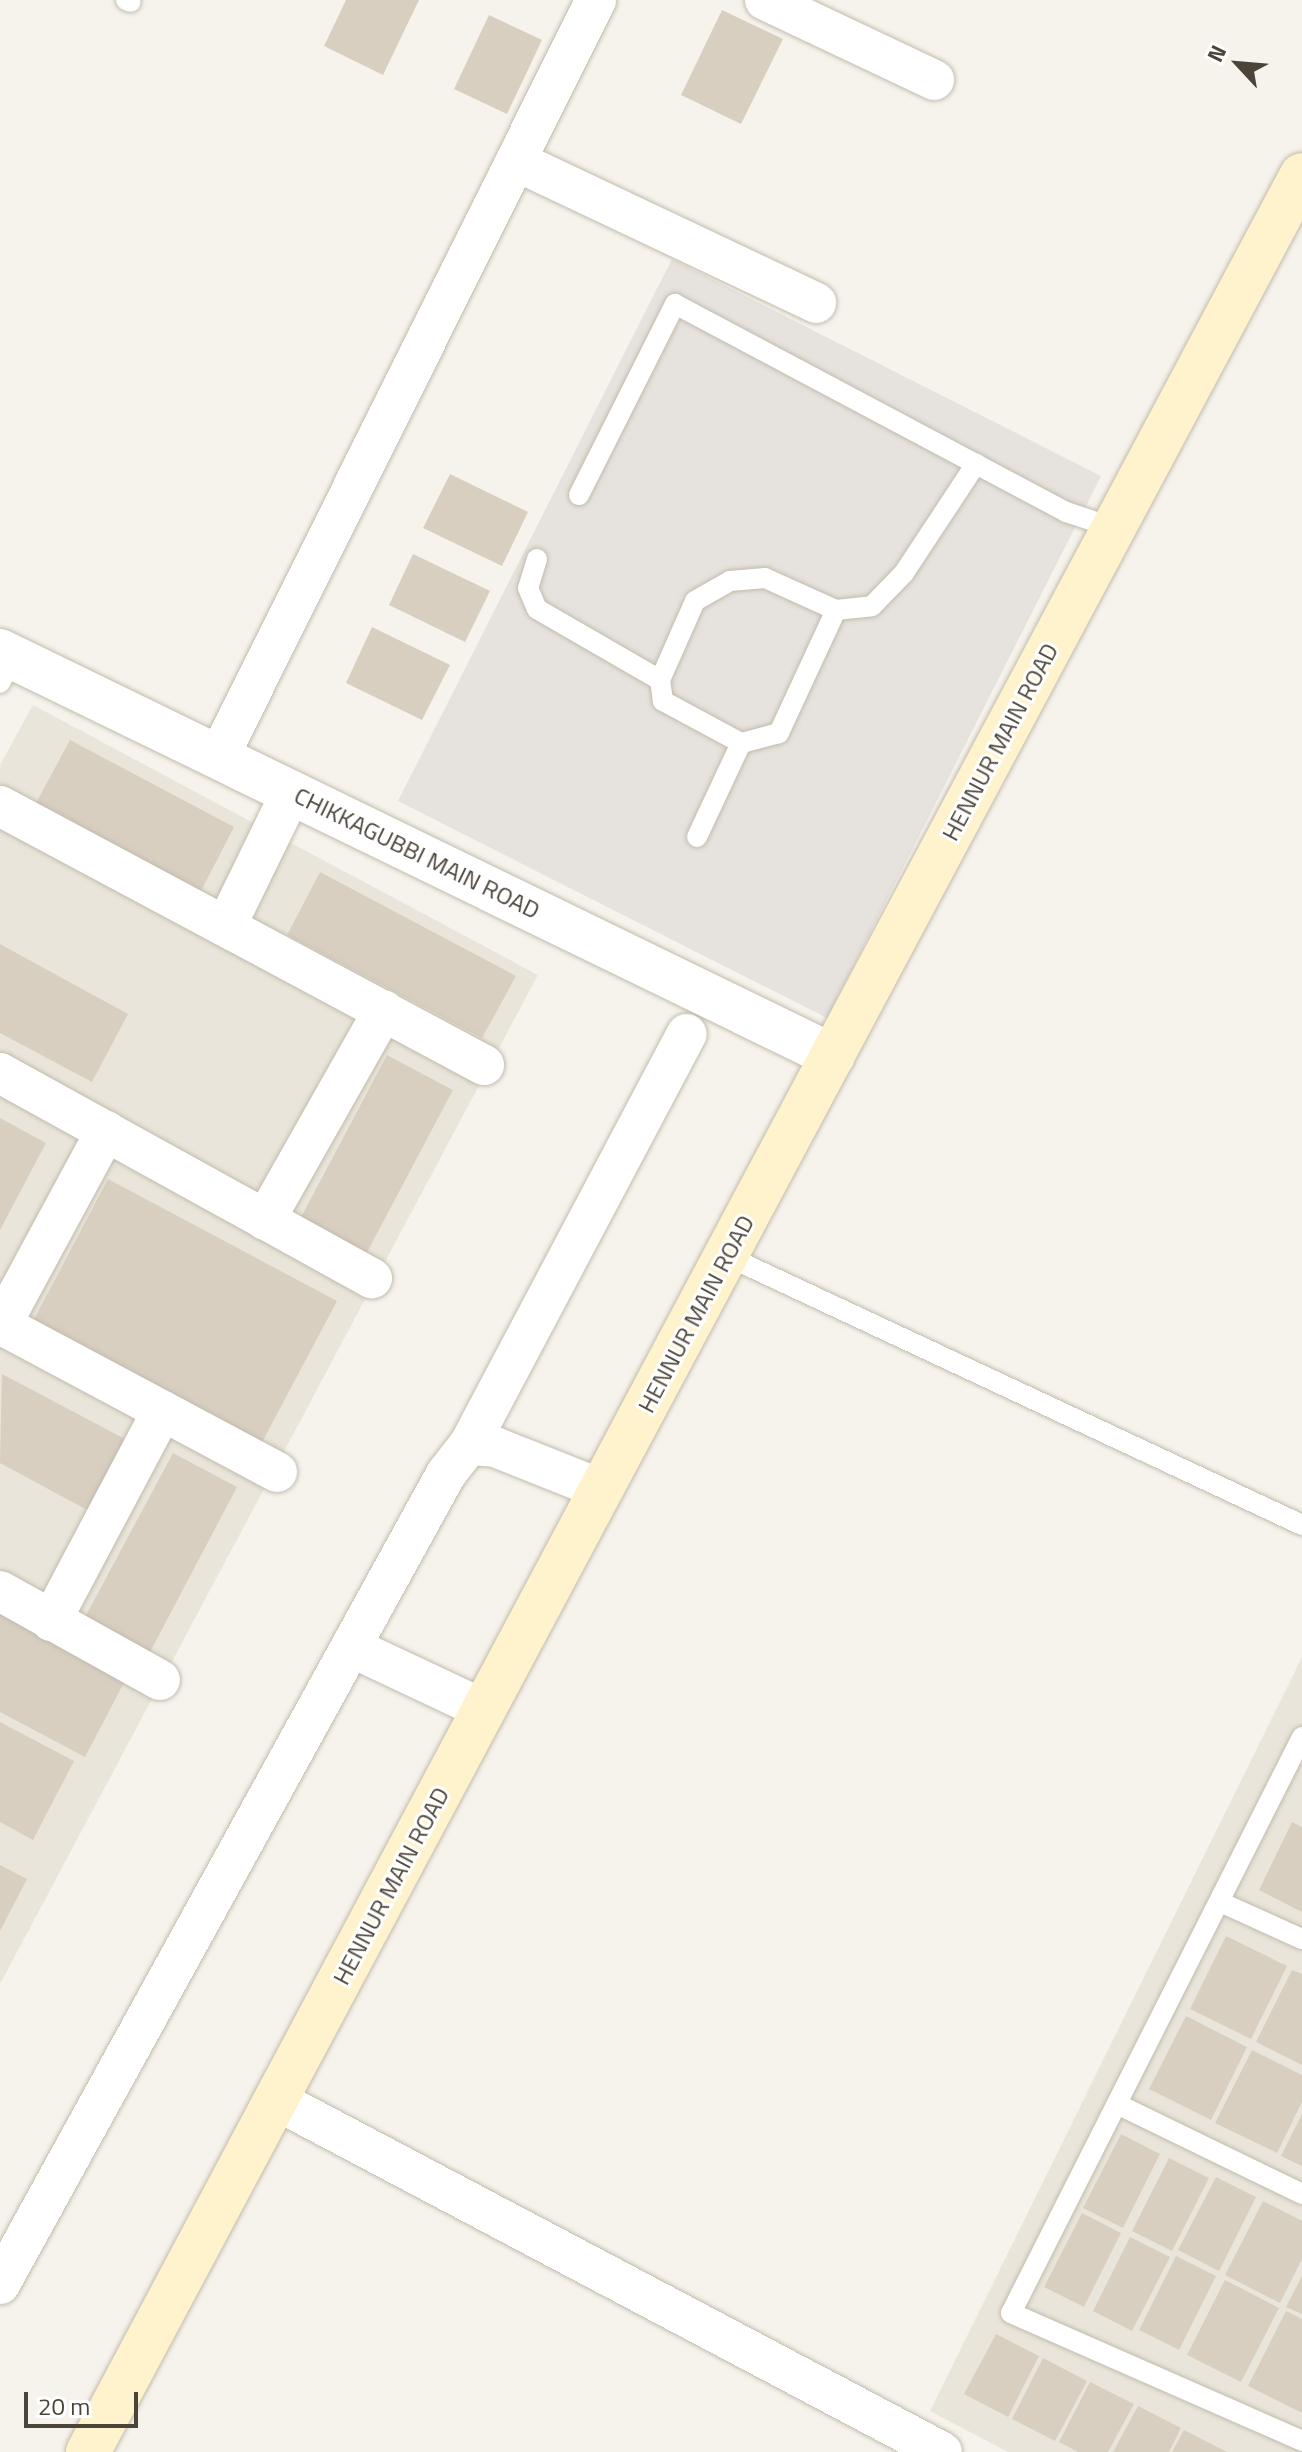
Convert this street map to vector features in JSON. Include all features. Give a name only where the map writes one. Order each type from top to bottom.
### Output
[{"type":"main road","name":"HENNUR MAIN ROAD","points":[[88,2452],[1302,175]]},
{"type":"street","points":[[219,756],[596,0]]},
{"type":"street","points":[[765,0],[934,80]]},
{"type":"street","points":[[516,161],[816,303]]},
{"type":"street","name":"CHIKKAGUBBI MAIN ROAD","points":[[5,663],[219,756],[833,1056]]},
{"type":"street","points":[[227,924],[292,791]]},
{"type":"street","points":[[0,806],[227,924],[484,1065]]},
{"type":"street","points":[[265,1220],[384,1010]]},
{"type":"street","points":[[0,2284],[351,1647],[469,1445],[687,1034]]},
{"type":"street","points":[[0,1073],[372,1278]]},
{"type":"street","points":[[106,1131],[0,1325],[277,1472]]},
{"type":"street","points":[[51,1621],[162,1411]]},
{"type":"street","points":[[469,1445],[495,1447],[603,1490]]},
{"type":"street","points":[[0,1591],[160,1680]]},
{"type":"street","points":[[351,1647],[485,1710]]},
{"type":"street","points":[[276,2100],[942,2452]]},
{"type":"lane","points":[[579,495],[675,304],[976,464],[1114,528]]},
{"type":"lane","points":[[836,610],[779,733],[741,743],[663,701],[660,680],[695,601],[730,581],[765,578],[836,610],[872,606],[904,573],[976,464]]},
{"type":"lane","points":[[537,559],[528,588],[537,609],[660,680]]},
{"type":"lane","points":[[697,837],[741,743]]},
{"type":"lane","points":[[727,1256],[1302,1525]]},
{"type":"lane","points":[[1302,1737],[1011,2313],[1302,2441]]},
{"type":"lane","points":[[1220,1902],[1302,1939]]},
{"type":"lane","points":[[1117,2104],[1302,2194]]},
{"type":"shaded area","points":[[672,259],[1101,476],[827,1018],[398,801]]},
{"type":"shaded area","points":[[33,705],[538,975],[0,1984],[0,765]]},
{"type":"shaded area","points":[[1302,1657],[1302,2452],[1008,2452],[930,2411]]},
{"type":"building","points":[[346,0],[419,0],[383,75],[324,46]]},
{"type":"building","points":[[722,10],[783,39],[741,124],[681,95]]},
{"type":"building","points":[[489,15],[542,40],[507,114],[454,89]]},
{"type":"building","points":[[450,474],[528,512],[502,566],[423,528]]},
{"type":"building","points":[[413,554],[490,591],[465,642],[389,605]]},
{"type":"building","points":[[372,627],[450,665],[422,720],[346,683]]},
{"type":"building","points":[[70,740],[234,827],[201,891],[36,803]]},
{"type":"building","points":[[320,872],[516,976],[482,1038],[287,935]]},
{"type":"building","points":[[0,944],[128,1014],[92,1082],[0,1033]]},
{"type":"building","points":[[387,1055],[453,1090],[365,1256],[299,1221]]},
{"type":"building","points":[[0,1118],[46,1143],[0,1230]]},
{"type":"building","points":[[108,1179],[337,1301],[259,1448],[30,1327]]},
{"type":"building","points":[[2,1374],[127,1440],[89,1511],[0,1463]]},
{"type":"building","points":[[173,1453],[237,1487],[149,1654],[84,1619]]},
{"type":"building","points":[[0,1612],[126,1679],[85,1757],[0,1712]]},
{"type":"building","points":[[0,1722],[74,1761],[33,1840],[0,1822]]},
{"type":"building","points":[[1292,1822],[1302,1827],[1302,1912],[1259,1890]]},
{"type":"building","points":[[0,1865],[27,1879],[0,1931]]},
{"type":"building","points":[[1226,1936],[1287,1966],[1251,2039],[1190,2009]]},
{"type":"building","points":[[1292,1970],[1302,1974],[1302,2065],[1256,2042]]},
{"type":"building","points":[[1186,2016],[1247,2047],[1211,2120],[1149,2089]]},
{"type":"building","points":[[1252,2050],[1302,2075],[1302,2102],[1277,2153],[1215,2123]]},
{"type":"building","points":[[1302,2114],[1302,2166],[1281,2156]]},
{"type":"building","points":[[1121,2134],[1160,2154],[1123,2228],[1083,2208]]},
{"type":"building","points":[[1169,2158],[1209,2178],[1172,2251],[1132,2231]]},
{"type":"building","points":[[1216,2177],[1256,2197],[1219,2271],[1178,2250]]},
{"type":"building","points":[[1263,2201],[1302,2221],[1302,2259],[1280,2303],[1225,2275]]},
{"type":"building","points":[[1082,2213],[1121,2233],[1084,2307],[1044,2287]]},
{"type":"building","points":[[1130,2237],[1170,2257],[1132,2331],[1093,2311]]},
{"type":"building","points":[[1176,2256],[1216,2276],[1179,2350],[1139,2330]]},
{"type":"building","points":[[1302,2276],[1302,2314],[1286,2307]]},
{"type":"building","points":[[1225,2280],[1279,2308],[1241,2382],[1187,2355]]},
{"type":"building","points":[[1286,2311],[1302,2319],[1302,2413],[1248,2386]]},
{"type":"building","points":[[996,2334],[1039,2356],[1008,2417],[964,2394]]},
{"type":"building","points":[[1043,2358],[1087,2381],[1055,2441],[1012,2419]]},
{"type":"building","points":[[1090,2382],[1134,2404],[1108,2452],[1078,2452],[1059,2442]]},
{"type":"building","points":[[1138,2406],[1181,2428],[1169,2452],[1113,2452]]},
{"type":"building","points":[[1184,2430],[1227,2452],[1172,2452]]}]
